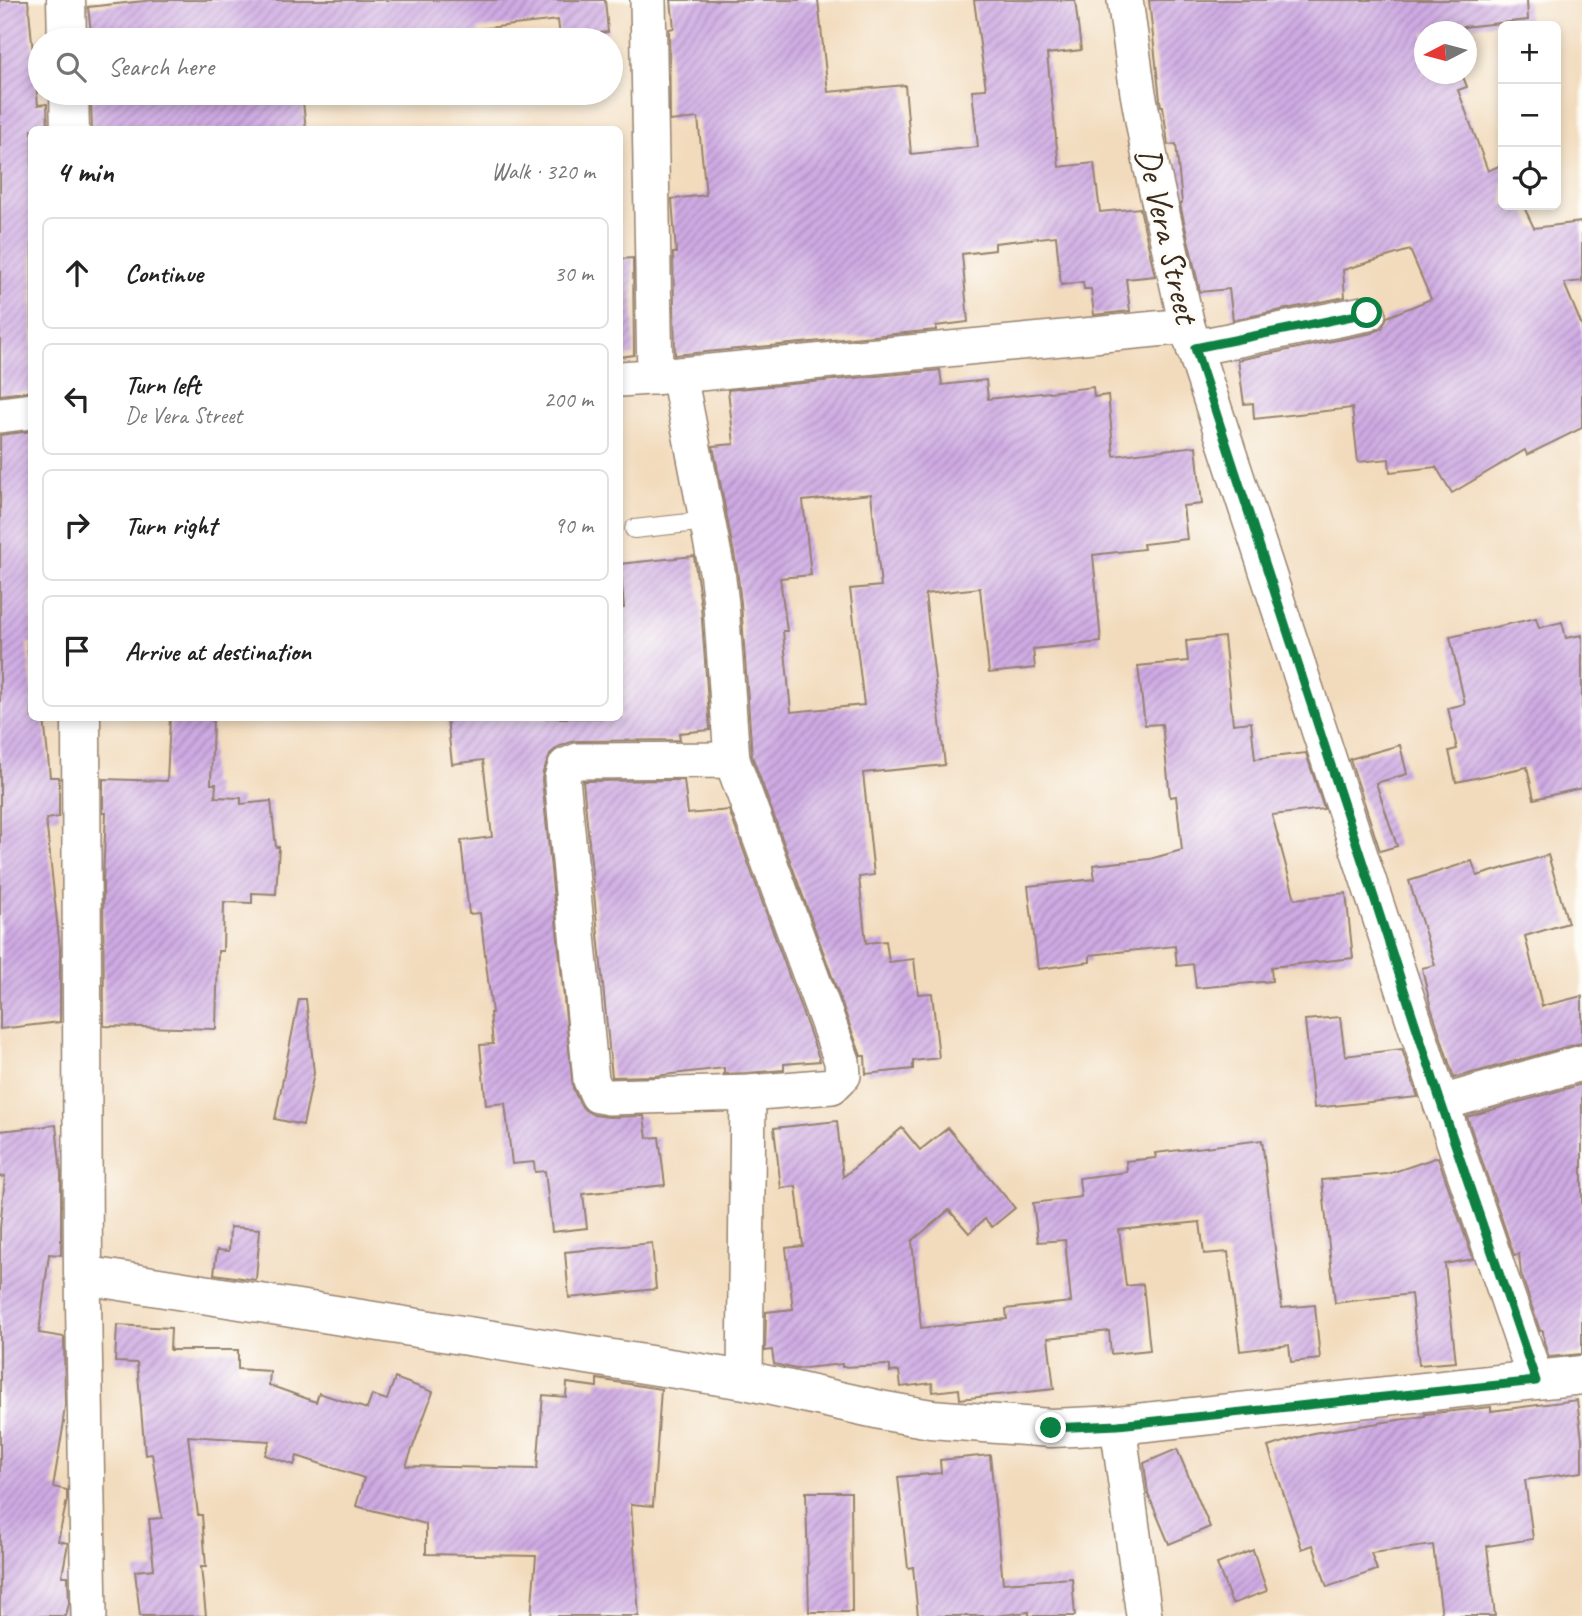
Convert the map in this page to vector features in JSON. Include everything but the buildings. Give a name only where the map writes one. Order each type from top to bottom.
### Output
[{"type":"street","points":[[66,0],[67,28]]},
{"type":"street","points":[[648,0],[667,376],[707,521],[717,571],[732,760],[842,1061],[843,1075],[832,1086],[748,1093],[609,1097],[598,1095],[591,1080],[562,778],[566,766],[578,761],[732,760]]},
{"type":"street","name":"De Vera Street","points":[[1125,0],[1138,93],[1155,182],[1191,337],[1441,1103],[1536,1381]]},
{"type":"street","points":[[69,105],[70,126]]},
{"type":"street","points":[[623,379],[1191,337],[1367,313]]},
{"type":"street","points":[[0,415],[28,412]]},
{"type":"street","points":[[81,721],[83,1275],[89,1616]]},
{"type":"street","points":[[1441,1103],[1582,1063]]},
{"type":"street","points":[[745,1380],[748,1093]]},
{"type":"street","points":[[83,1275],[745,1380],[931,1419],[1051,1428],[1118,1425],[1582,1375]]},
{"type":"street","points":[[1118,1425],[1144,1616]]},
{"type":"lane","points":[[634,529],[707,521]]},
{"type":"route","points":[[1051,1428],[1118,1425],[1536,1381],[1441,1103],[1195,348],[1367,313]]}]
